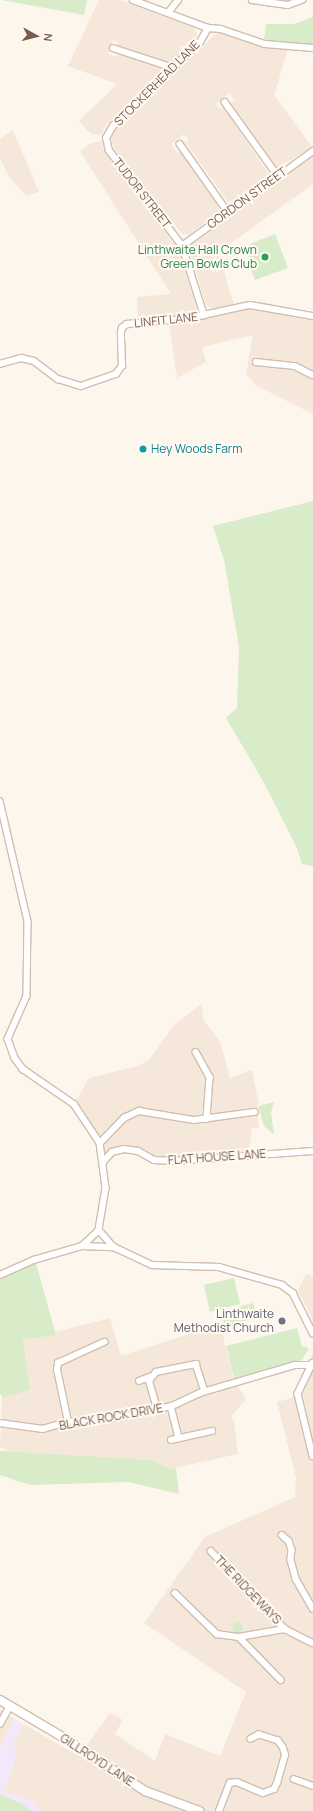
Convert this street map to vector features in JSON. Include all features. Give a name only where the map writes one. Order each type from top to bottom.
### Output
[{"type":"street","points":[[133,0],[208,28],[221,29],[265,44],[313,48]]},
{"type":"street","points":[[168,13],[178,0]]},
{"type":"street","points":[[252,0],[288,5],[302,0]]},
{"type":"street","name":"STOCKERHEAD LANE","points":[[106,138],[113,126],[200,42],[208,28]]},
{"type":"street","points":[[113,48],[174,68]]},
{"type":"street","points":[[225,102],[278,176]]},
{"type":"street","name":"TUDOR STREET","points":[[106,138],[109,151],[182,246],[204,316]]},
{"type":"street","points":[[180,144],[228,212]]},
{"type":"street","name":"GORDON STREET","points":[[182,246],[313,151]]},
{"type":"street","name":"LINFIT LANE","points":[[0,364],[21,358],[34,361],[58,379],[81,386],[116,374],[122,366],[122,328],[128,324],[204,316],[250,305],[313,316]]},
{"type":"street","points":[[256,362],[295,366],[313,375]]},
{"type":"street","points":[[0,802],[28,921],[27,996],[8,1038],[15,1058],[23,1069],[74,1104],[100,1144],[106,1188],[99,1230],[82,1246]]},
{"type":"street","points":[[196,1052],[210,1077],[207,1120]]},
{"type":"street","points":[[100,1144],[124,1118],[139,1111],[207,1120],[254,1112]]},
{"type":"street","name":"FLAT HOUSE LANE","points":[[103,1162],[112,1152],[124,1149],[138,1151],[154,1160],[174,1161],[313,1151]]},
{"type":"street","points":[[99,1230],[114,1247]]},
{"type":"street","points":[[0,1275],[34,1260],[82,1246],[98,1245],[114,1247],[152,1265],[219,1267],[282,1285],[293,1293],[313,1333]]},
{"type":"street","points":[[68,1422],[57,1370],[58,1363],[104,1342]]},
{"type":"street","points":[[139,1381],[156,1372],[196,1364],[205,1391]]},
{"type":"street","points":[[312,1364],[302,1385],[298,1403],[313,1456]]},
{"type":"street","name":"BLACK ROCK DRIVE","points":[[0,1422],[43,1429],[68,1422],[122,1417],[171,1406],[205,1391],[295,1365],[312,1364]]},
{"type":"street","points":[[149,1377],[157,1409]]},
{"type":"street","points":[[171,1406],[179,1438]]},
{"type":"street","points":[[171,1440],[212,1431]]},
{"type":"street","points":[[282,1535],[289,1541],[292,1550],[291,1560],[296,1579],[313,1608]]},
{"type":"street","name":"THE RIDGEWAYS","points":[[212,1551],[285,1629],[298,1638],[313,1643]]},
{"type":"street","name":"THE RIDGEWAYS","points":[[174,1594],[209,1629],[225,1636],[239,1637],[285,1629]]},
{"type":"street","points":[[239,1637],[281,1680]]},
{"type":"street","name":"GILLROYD LANE","points":[[0,1700],[71,1742],[145,1791],[199,1811]]},
{"type":"street","points":[[0,1724],[10,1706]]},
{"type":"street","points":[[219,1811],[230,1783],[237,1782],[263,1792],[274,1790],[286,1755],[283,1748],[278,1742],[260,1735],[251,1739]]},
{"type":"street","points":[[294,1779],[313,1786]]},
{"type":"shaded area","points":[[99,0],[120,0],[194,28],[197,34],[196,38],[172,63],[118,47],[118,42],[113,40],[108,54],[117,57],[119,53],[165,68],[107,124],[101,135],[91,134],[79,121],[117,84],[68,66]]},
{"type":"shaded area","points":[[219,31],[266,46],[288,50],[274,95],[312,147],[277,168],[231,103],[234,100],[230,93],[216,104],[220,109],[224,108],[269,175],[234,201],[228,202],[186,143],[189,140],[184,134],[171,144],[177,153],[181,151],[219,208],[217,213],[190,234],[183,235],[114,149],[111,137],[116,129]]},
{"type":"shaded area","points":[[13,130],[39,192],[27,196],[11,180],[0,159],[0,139]]},
{"type":"shaded area","points":[[101,141],[107,156],[178,249],[197,309],[193,315],[213,310],[206,305],[194,265],[219,254],[234,306],[246,302],[263,302],[313,313],[313,414],[257,386],[246,374],[253,335],[202,347],[206,362],[177,378],[168,317],[138,320],[137,297],[171,294],[80,151],[92,143]]},
{"type":"shaded area","points":[[313,156],[313,184],[210,258],[193,263],[190,249],[193,244]]},
{"type":"shaded area","points":[[202,1004],[203,1020],[220,1041],[230,1078],[252,1070],[259,1104],[257,1105],[259,1128],[252,1128],[249,1152],[165,1159],[153,1156],[138,1149],[116,1147],[104,1156],[75,1102],[89,1078],[138,1066],[149,1060],[175,1024]]},
{"type":"shaded area","points":[[306,1274],[313,1276],[313,1320],[298,1291]]},
{"type":"shaded area","points":[[110,1318],[121,1356],[220,1324],[233,1377],[246,1400],[231,1416],[234,1421],[238,1454],[170,1469],[151,1460],[13,1453],[0,1447],[2,1398],[9,1395],[28,1374],[23,1340],[55,1335],[55,1332]]},
{"type":"shaded area","points":[[313,1353],[313,1811],[44,1811],[5,1792],[17,1750],[12,1747],[23,1724],[79,1756],[110,1713],[123,1720],[115,1734],[155,1761],[165,1734],[220,1756],[246,1692],[144,1623],[205,1537],[295,1497],[296,1478],[277,1402],[292,1398]]},
{"type":"shaded area","points":[[0,1709],[14,1718],[0,1747]]},
{"type":"shaded area","points":[[14,1718],[23,1724],[12,1747],[17,1750],[5,1792],[36,1802],[35,1807],[44,1811],[0,1811],[0,1747]]},
{"type":"green space","points":[[1,0],[87,0],[84,15]]},
{"type":"green space","points":[[313,17],[313,45],[264,42],[266,24],[294,24]]},
{"type":"green space","name":"Linthwaite Hall Crown Green Bowls Club","points":[[275,234],[288,268],[255,280],[243,247]]},
{"type":"green space","points":[[313,501],[313,866],[302,864],[296,846],[263,781],[226,718],[237,708],[239,647],[224,560],[213,526]]},
{"type":"green space","points":[[274,1102],[271,1112],[274,1135],[264,1126],[258,1106]]},
{"type":"green space","points":[[36,1263],[56,1335],[23,1340],[30,1390],[2,1398],[2,1394],[0,1395],[0,1279]]},
{"type":"green space","points":[[234,1278],[240,1304],[210,1312],[204,1285]]},
{"type":"green space","points":[[253,1303],[257,1318],[225,1327],[221,1311]]},
{"type":"green space","points":[[297,1328],[302,1346],[309,1348],[302,1360],[234,1378],[226,1346]]},
{"type":"green space","points":[[0,1451],[151,1460],[170,1469],[176,1468],[179,1494],[128,1482],[30,1485],[0,1475]]},
{"type":"green space","points":[[237,1621],[241,1623],[243,1627],[241,1631],[237,1633],[233,1631],[231,1627],[233,1623]]},
{"type":"green space","points":[[0,1794],[22,1804],[31,1811],[0,1811]]},
{"type":"place","name":"Linthwaite Hall Crown Green Bowls Club","points":[[265,257]]},
{"type":"place","name":"Hey Woods Farm","points":[[143,449]]},
{"type":"place","name":"Linthwaite Methodist Church","points":[[282,1321]]}]
